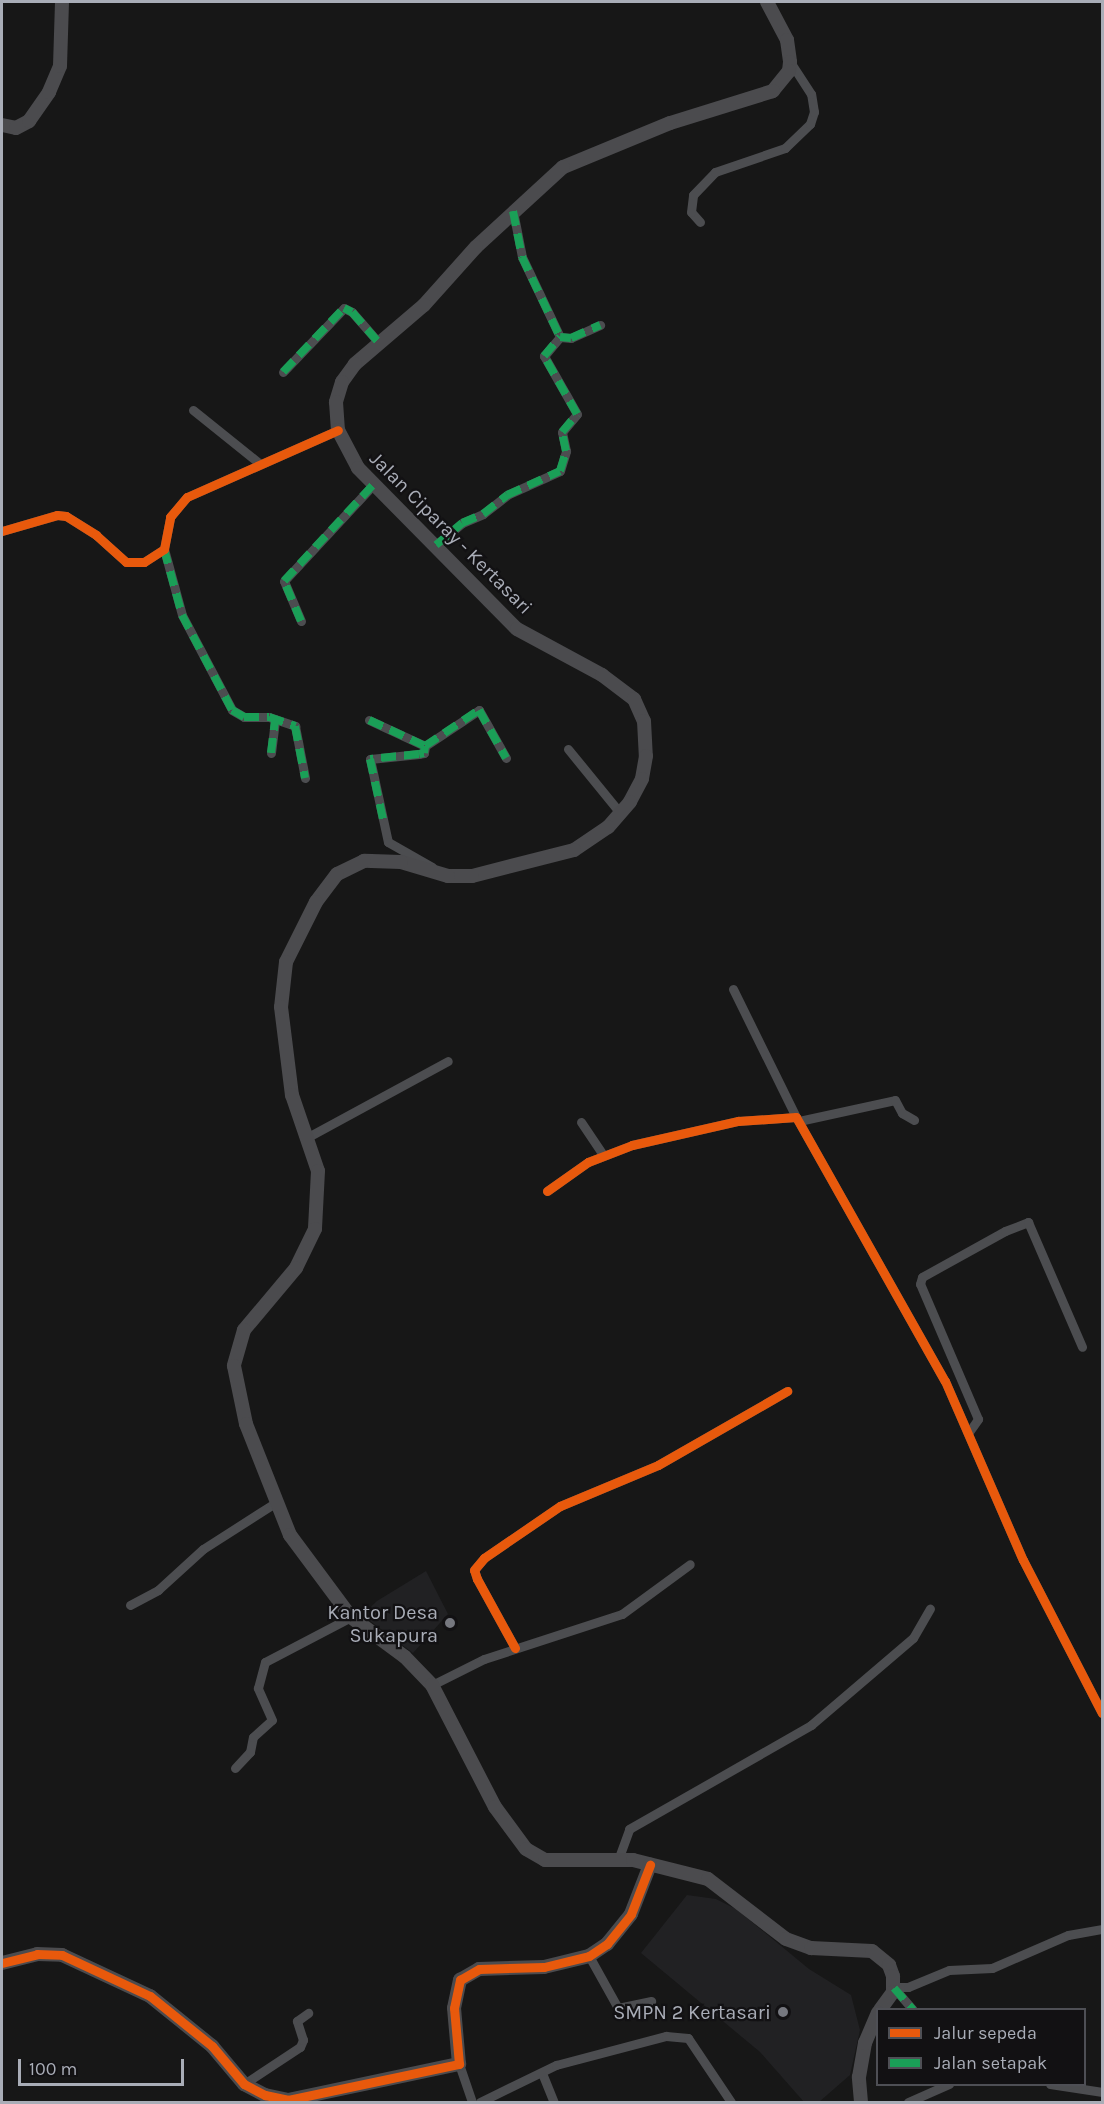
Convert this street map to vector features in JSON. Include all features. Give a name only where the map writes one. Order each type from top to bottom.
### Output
[{"type":"main road","points":[[2,125],[16,128],[29,121],[49,92],[60,66],[62,2]]},
{"type":"main road","points":[[767,2],[787,40],[790,62]]},
{"type":"main road","name":"Jalan Ciparay - Kertasari","points":[[790,62],[789,70],[772,91],[578,158],[513,211],[424,306],[379,343],[342,382],[336,402],[338,430],[350,457],[374,485],[517,629],[602,675],[634,699],[644,721],[646,756],[638,789],[621,814],[595,837],[552,858],[483,876],[437,873],[378,859],[352,865],[331,882],[297,937],[284,970],[283,1030],[292,1095],[318,1171],[315,1229],[296,1268],[244,1330],[234,1366],[246,1424],[261,1453],[275,1503],[290,1535],[351,1617],[405,1657],[432,1685],[495,1807],[526,1850],[545,1860],[618,1860],[650,1864],[721,1886],[774,1931],[797,1944],[829,1950],[872,1951],[889,1965],[894,1987]]},
{"type":"main road","points":[[2,1963],[37,1954],[62,1955],[150,1996],[212,2046],[244,2084],[265,2095],[288,2100],[459,2064],[454,2008],[460,1980],[479,1969],[544,1967],[590,1956],[606,1944],[631,1914],[650,1864]]},
{"type":"main road","points":[[881,2008],[894,1987]]},
{"type":"main road","points":[[861,2103],[859,2077],[863,2052],[867,2033],[876,2017]]},
{"type":"street","points":[[700,222],[691,212],[693,195],[715,172],[785,148],[810,124],[814,112],[811,94],[790,62]]},
{"type":"street","points":[[513,211],[522,257],[560,337]]},
{"type":"street","points":[[283,372],[344,308],[352,312],[379,343]]},
{"type":"street","points":[[560,337],[571,338],[600,325]]},
{"type":"street","points":[[436,545],[462,523],[483,514],[507,495],[560,471],[566,451],[562,432],[577,414],[544,356],[560,337]]},
{"type":"street","points":[[193,411],[259,463]]},
{"type":"street","points":[[305,778],[295,726],[275,718],[244,717],[232,710],[183,615],[164,549],[170,517],[178,504],[259,463],[338,430]]},
{"type":"street","points":[[301,621],[284,581],[374,485]]},
{"type":"street","points":[[2,531],[57,515],[78,521],[126,562],[155,558],[164,549]]},
{"type":"street","points":[[437,873],[388,842],[370,759],[424,753],[425,746],[478,710],[506,758]]},
{"type":"street","points":[[271,753],[275,718]]},
{"type":"street","points":[[369,720],[425,746]]},
{"type":"street","points":[[568,749],[621,814]]},
{"type":"street","points":[[734,989],[797,1119],[945,1381],[1032,1578],[1102,1713]]},
{"type":"street","points":[[308,1137],[448,1061]]},
{"type":"street","points":[[547,1191],[603,1155],[738,1121],[797,1119],[895,1100],[902,1113],[914,1120]]},
{"type":"street","points":[[581,1122],[603,1155]]},
{"type":"street","points":[[969,1432],[978,1419],[920,1284],[922,1277],[1005,1231],[1028,1222],[1082,1347]]},
{"type":"street","points":[[515,1648],[477,1579],[474,1570],[479,1563],[560,1506],[658,1465],[787,1391]]},
{"type":"street","points":[[130,1605],[158,1590],[203,1549],[275,1503]]},
{"type":"street","points":[[432,1685],[515,1648],[622,1614],[690,1564]]},
{"type":"street","points":[[618,1860],[629,1829],[811,1725],[913,1638],[930,1609]]},
{"type":"street","points":[[235,1768],[250,1752],[253,1737],[273,1720],[258,1688],[265,1662],[351,1617]]},
{"type":"street","points":[[894,1987],[908,1986],[948,1970],[992,1968],[1068,1935],[1102,1929]]},
{"type":"street","points":[[590,1956],[615,2006],[621,2008],[651,2001]]},
{"type":"street","points":[[894,1987],[911,2008]]},
{"type":"street","points":[[244,2084],[300,2047],[303,2040],[297,2022],[308,2013]]},
{"type":"street","points":[[480,2103],[556,2065],[666,2036],[688,2038],[730,2103]]},
{"type":"street","points":[[459,2064],[472,2103]]},
{"type":"street","points":[[543,2073],[554,2103]]},
{"type":"street","points":[[908,2103],[947,2086]]},
{"type":"street","points":[[1057,2086],[1102,2092]]},
{"type":"shaded area","points":[[426,1571],[448,1614],[413,1653],[362,1615],[377,1601]]},
{"type":"shaded area","name":"SMPN 2 Kertasari","points":[[687,1895],[716,1899],[736,1909],[809,1969],[851,1995],[860,2030],[850,2075],[819,2102],[804,2102],[760,2052],[641,1953]]},
{"type":"marked path","points":[[513,211],[522,257],[560,337],[571,338],[600,325]]},
{"type":"marked path","points":[[283,372],[344,308],[352,312],[379,343]]},
{"type":"marked path","points":[[436,545],[462,523],[483,514],[507,495],[560,471],[566,451],[562,432],[577,414],[544,356],[560,337]]},
{"type":"marked path","points":[[301,621],[284,581],[373,485]]},
{"type":"marked path","points":[[164,549],[182,615],[232,710],[244,717],[269,717],[295,726],[305,778]]},
{"type":"marked path","points":[[425,746],[479,710],[506,758]]},
{"type":"marked path","points":[[271,753],[275,719]]},
{"type":"marked path","points":[[369,720],[425,746],[424,753],[370,759],[384,824]]},
{"type":"marked path","points":[[894,1988],[911,2008]]},
{"type":"cycle path","points":[[2,531],[57,515],[66,516],[96,535],[126,562],[144,562],[164,549],[170,517],[187,497],[338,430]]},
{"type":"cycle path","points":[[547,1191],[588,1162],[632,1145],[738,1121],[796,1117],[945,1381],[1023,1560],[1102,1713]]},
{"type":"cycle path","points":[[515,1648],[477,1579],[474,1570],[484,1558],[560,1506],[658,1465],[787,1391]]},
{"type":"cycle path","points":[[2,1963],[37,1954],[62,1955],[150,1996],[212,2046],[244,2084],[265,2095],[288,2100],[459,2064],[454,2008],[460,1980],[479,1969],[544,1967],[589,1956],[607,1944],[631,1914],[650,1865]]},
{"type":"place","name":"Kantor Desa Sukapura","points":[[450,1623]]},
{"type":"place","name":"SMPN 2 Kertasari","points":[[783,2012]]}]
